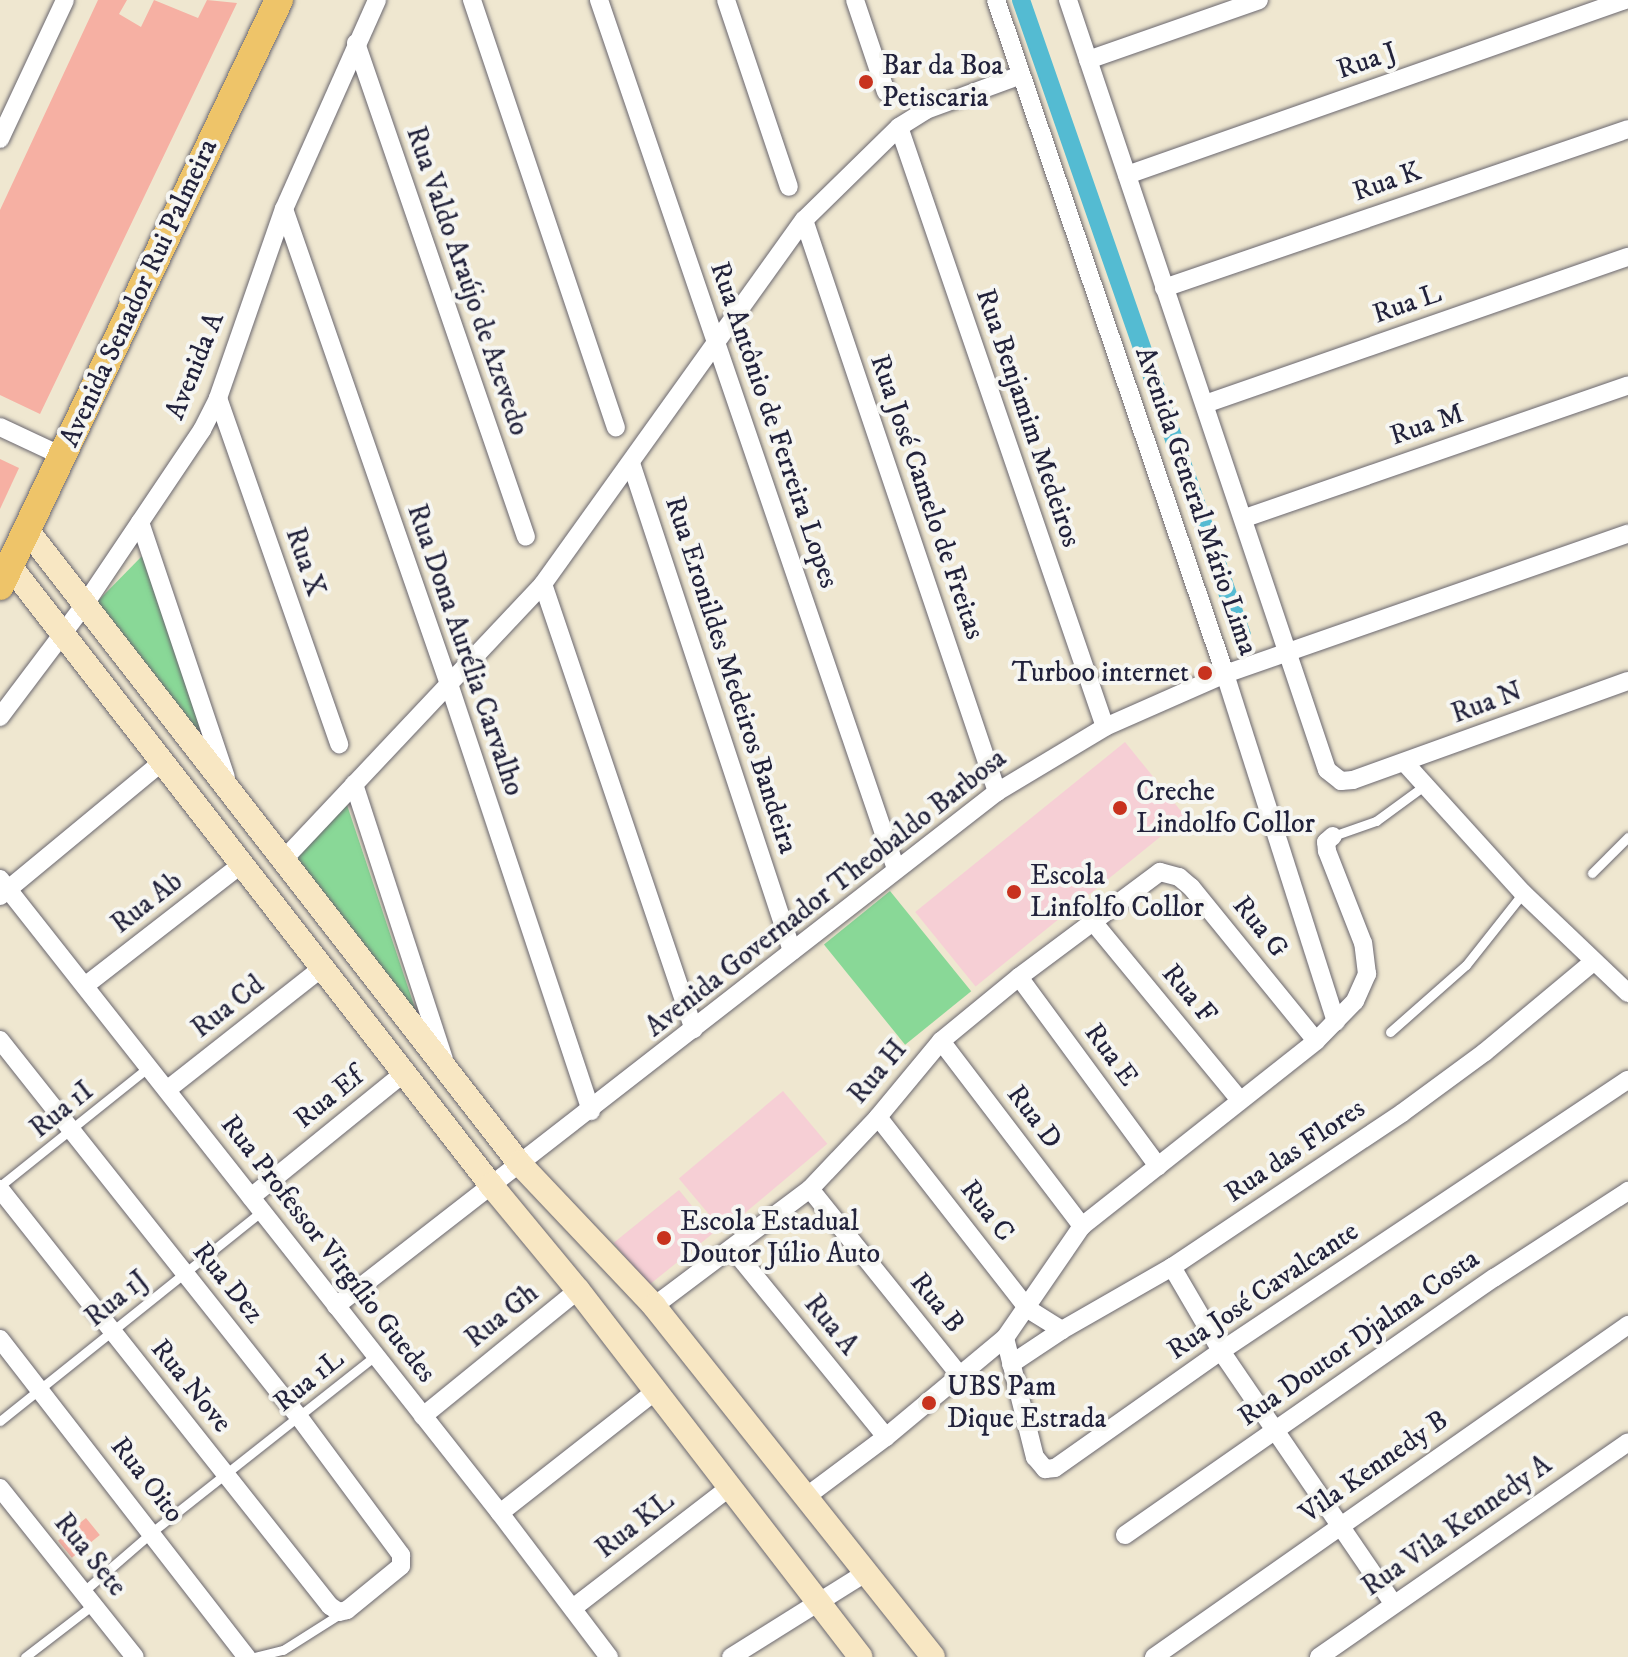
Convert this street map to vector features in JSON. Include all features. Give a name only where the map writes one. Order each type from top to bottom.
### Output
[{"type":"main road","name":"Avenida Senador Rui Palmeira","points":[[5,576],[279,0]]},
{"type":"street","points":[[0,139],[65,0]]},
{"type":"street","name":"Avenida A","points":[[0,717],[85,604],[189,452],[218,398],[284,209],[377,0]]},
{"type":"street","points":[[472,0],[616,427]]},
{"type":"street","name":"Rua Antônio de Ferreira Lopes","points":[[599,0],[896,869]]},
{"type":"street","points":[[726,0],[789,187]]},
{"type":"street","points":[[855,0],[886,92]]},
{"type":"street","name":"Avenida General Mário Lima","points":[[996,0],[1228,672],[1336,1022]]},
{"type":"street","name":"Avenida General Mário Lima","points":[[1068,0],[1245,518],[1278,656],[1327,770],[1341,781],[1364,776]]},
{"type":"street","points":[[1088,60],[1259,0]]},
{"type":"street","name":"Rua J","points":[[1127,175],[1625,0]]},
{"type":"street","name":"Rua Valdo Araújo de Azevedo","points":[[356,43],[526,537]]},
{"type":"street","points":[[283,860],[450,687],[543,584],[715,340],[804,220],[899,127],[926,110],[1021,75]]},
{"type":"street","name":"Rua Benjamim Medeiros","points":[[899,127],[1105,727]]},
{"type":"street","name":"Rua K","points":[[1164,288],[1628,129]]},
{"type":"street","name":"Rua Dona Aurélia Carvalho","points":[[284,209],[450,687],[591,1111]]},
{"type":"street","name":"Rua José Camelo de Freitas","points":[[804,220],[997,792]]},
{"type":"street","name":"Rua L","points":[[1205,404],[1628,257]]},
{"type":"street","name":"Rua M","points":[[1245,518],[1628,385]]},
{"type":"street","name":"Rua X","points":[[218,398],[339,744]]},
{"type":"street","points":[[0,427],[62,456]]},
{"type":"street","name":"Rua Eronildes Medeiros Bandeira","points":[[631,463],[792,951]]},
{"type":"street","points":[[140,522],[231,793]]},
{"type":"street","points":[[27,530],[519,1163],[654,1306],[933,1657]]},
{"type":"street","name":"Avenida Governador Theobaldo Barbosa","points":[[336,1306],[519,1163],[591,1111],[997,792],[1105,727],[1228,672],[1628,534]]},
{"type":"street","points":[[5,576],[64,633],[491,1185],[657,1390],[861,1657]]},
{"type":"street","points":[[543,584],[694,1029]]},
{"type":"street","name":"Rua N","points":[[1364,776],[1628,681]]},
{"type":"street","points":[[3,888],[163,761]]},
{"type":"street","points":[[1405,763],[1523,893],[1628,993]]},
{"type":"street","points":[[354,784],[447,1071]]},
{"type":"street","points":[[807,1496],[886,1437],[1005,1338],[1028,1309],[1082,1226],[1316,1041],[1355,1001],[1367,974],[1363,943],[1327,851],[1326,842],[1333,836]]},
{"type":"street","name":"Rua Ab","points":[[86,985],[242,864]]},
{"type":"street","name":"Rua G","points":[[1148,878],[1160,872],[1169,872],[1191,887],[1316,1041]]},
{"type":"street","name":"Rua H","points":[[654,1306],[810,1189],[878,1117],[941,1041],[1148,878]]},
{"type":"street","name":"Rua Professor Virgílio Guedes","points":[[3,888],[150,1066],[609,1657]]},
{"type":"street","name":"Rua F","points":[[1094,923],[1240,1100]]},
{"type":"street","name":"Rua das Flores","points":[[1011,1364],[1062,1330],[1172,1267],[1402,1113],[1485,1052],[1593,962]]},
{"type":"street","name":"Rua Cd","points":[[168,1089],[322,968]]},
{"type":"street","name":"Rua E","points":[[1019,977],[1158,1166]]},
{"type":"street","name":"Rua Dez","points":[[0,1040],[299,1417],[401,1555],[401,1566],[343,1612]]},
{"type":"street","name":"Rua D","points":[[941,1041],[1082,1226]]},
{"type":"street","name":"Rua Ef","points":[[256,1204],[404,1073]]},
{"type":"street","name":"Rua José Cavalcante","points":[[1005,1338],[1035,1457],[1041,1467],[1050,1470],[1065,1464],[1221,1351],[1628,1080]]},
{"type":"street","name":"Rua C","points":[[878,1117],[1028,1309],[1062,1330]]},
{"type":"street","name":"Rua Nove","points":[[0,1188],[330,1606],[343,1612]]},
{"type":"street","name":"Rua B","points":[[810,1189],[961,1377]]},
{"type":"street","name":"Rua Doutor Djalma Costa","points":[[1125,1535],[1628,1191]]},
{"type":"street","name":"Rua A","points":[[732,1248],[886,1437]]},
{"type":"street","points":[[1172,1267],[1273,1431],[1393,1603]]},
{"type":"street","name":"Rua Gh","points":[[423,1416],[578,1290]]},
{"type":"street","name":"Vila Kennedy B","points":[[1154,1657],[1628,1325]]},
{"type":"street","name":"Rua Oito","points":[[0,1339],[247,1657]]},
{"type":"street","points":[[500,1513],[657,1390]]},
{"type":"street","name":"Rua Vila Kennedy A","points":[[1319,1657],[1628,1442]]},
{"type":"street","name":"Rua KL","points":[[573,1608],[730,1487]]},
{"type":"street","name":"Rua Sete","points":[[0,1488],[135,1657]]},
{"type":"street","points":[[731,1657],[867,1572]]},
{"type":"lane","points":[[1333,836],[1376,821],[1424,786]]},
{"type":"lane","points":[[1592,873],[1628,837]]},
{"type":"lane","points":[[1390,1032],[1466,965],[1523,893]]},
{"type":"lane","name":"Rua 1I","points":[[0,1188],[150,1066]]},
{"type":"lane","name":"Rua 1J","points":[[0,1421],[184,1273],[256,1204]]},
{"type":"lane","name":"Rua 1L","points":[[25,1657],[89,1598],[152,1532],[375,1356]]},
{"type":"lane","points":[[254,1657],[283,1650],[343,1612]]},
{"type":"shaded area","name":"Escola Linfolfo Collor","points":[[1125,742],[1185,817],[976,987],[915,912]]},
{"type":"shaded area","points":[[783,1091],[827,1144],[723,1231],[679,1178]]},
{"type":"shaded area","name":"Escola Estadual Doutor Júlio Auto","points":[[679,1190],[714,1233],[648,1286],[614,1243]]},
{"type":"green space","points":[[144,554],[215,767],[92,607]]},
{"type":"green space","points":[[345,799],[426,1041],[286,859]]},
{"type":"green space","points":[[890,891],[971,991],[905,1045],[824,944]]},
{"type":"building","points":[[98,0],[127,0],[119,14],[141,27],[154,0],[198,18],[207,0],[237,3],[40,414],[0,395],[0,210]]},
{"type":"building","points":[[0,459],[19,468],[0,509]]},
{"type":"building","points":[[86,1518],[100,1535],[72,1558],[58,1541]]},
{"type":"waterway","points":[[1021,0],[1242,635]]},
{"type":"place","name":"Bar da Boa Petiscaria","points":[[866,82]]},
{"type":"place","name":"Turboo internet","points":[[1205,673]]},
{"type":"place","name":"Creche Lindolfo Collor","points":[[1120,808]]},
{"type":"place","name":"Escola Linfolfo Collor","points":[[1014,892]]},
{"type":"place","name":"Escola Estadual Doutor Júlio Auto","points":[[664,1238]]},
{"type":"place","name":"UBS Pam Dique Estrada","points":[[929,1403]]}]
